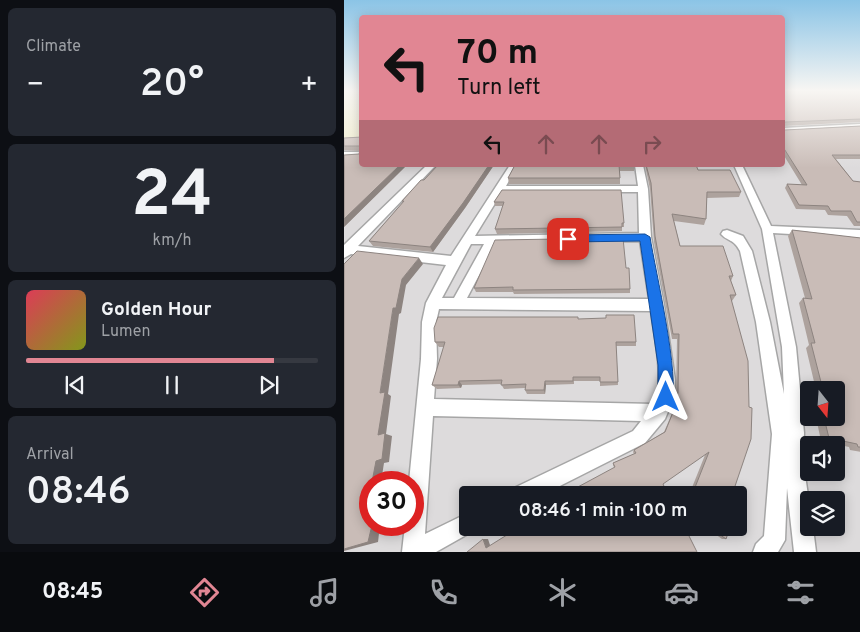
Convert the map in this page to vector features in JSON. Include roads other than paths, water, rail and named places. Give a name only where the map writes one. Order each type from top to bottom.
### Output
[{"type":"street","points":[[785,130],[860,126]]},
{"type":"street","points":[[344,155],[359,154]]},
{"type":"street","points":[[345,250],[430,167]]},
{"type":"street","points":[[414,552],[429,359],[429,322],[433,304],[454,261],[513,167]]},
{"type":"street","points":[[539,486],[639,437],[659,413],[666,397],[666,380],[657,305],[645,237],[640,167]]},
{"type":"street","points":[[739,167],[767,229],[789,347],[795,433],[794,462],[805,552]]},
{"type":"street","points":[[498,189],[643,189]]},
{"type":"street","points":[[767,229],[860,234]]},
{"type":"street","points":[[727,234],[740,239],[746,251],[763,322],[780,425],[774,540],[764,552]]},
{"type":"street","points":[[468,240],[645,237]]},
{"type":"street","points":[[457,304],[492,240]]},
{"type":"street","points":[[345,250],[454,261]]},
{"type":"street","points":[[433,304],[657,305]]},
{"type":"street","points":[[424,407],[659,413]]},
{"type":"street","points":[[414,552],[459,528]]}]
